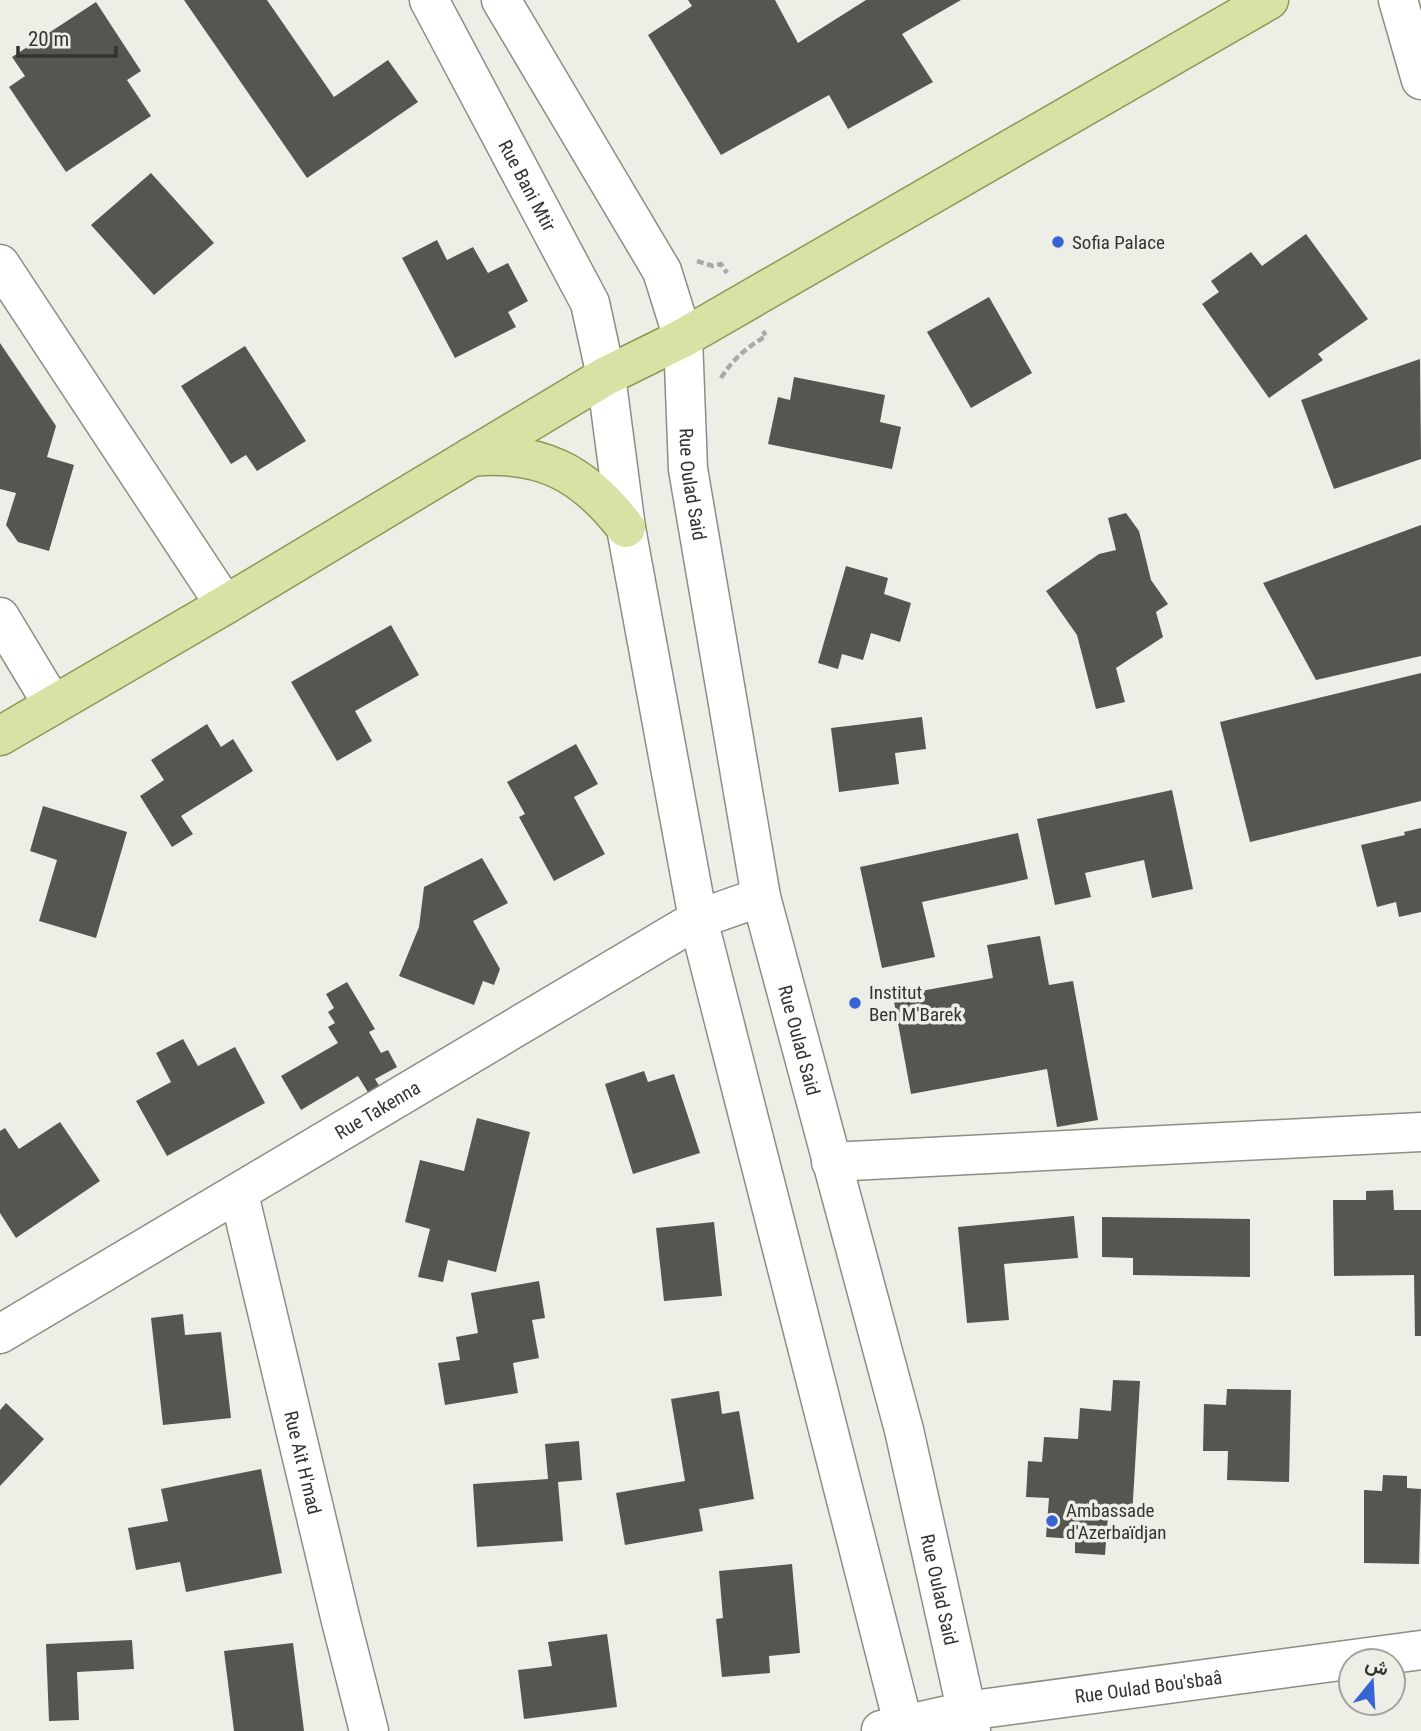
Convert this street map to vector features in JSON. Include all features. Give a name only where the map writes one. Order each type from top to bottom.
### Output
[{"type":"main road","points":[[0,736],[225,605],[606,376],[683,338],[1269,0]]},
{"type":"main road","points":[[471,457],[501,454],[530,459],[559,469],[585,484],[607,504],[626,528]]},
{"type":"street","name":"Rue Bani Mtir","points":[[429,0],[590,303],[606,376]]},
{"type":"street","points":[[501,0],[662,271],[683,338]]},
{"type":"street","points":[[1398,0],[1421,80]]},
{"type":"street","points":[[0,264],[225,605]]},
{"type":"street","name":"Rue Oulad Said","points":[[683,338],[688,469],[761,897],[904,1430],[968,1721]]},
{"type":"street","points":[[606,376],[626,528],[698,919],[896,1729]]},
{"type":"street","points":[[0,617],[53,705]]},
{"type":"street","name":"Rue Takenna","points":[[0,1334],[698,919],[761,897]]},
{"type":"street","points":[[831,1162],[1421,1132]]},
{"type":"street","name":"Rue Ait H'mad","points":[[239,1194],[369,1731]]},
{"type":"street","name":"Rue Oulad Bou'sbaâ","points":[[896,1729],[968,1721],[1421,1650]]},
{"type":"building","points":[[184,0],[267,0],[334,97],[388,60],[418,102],[307,178]]},
{"type":"building","points":[[688,0],[775,0],[798,43],[866,0],[961,0],[902,34],[933,82],[848,129],[829,95],[721,155],[648,35],[692,6]]},
{"type":"building","points":[[96,2],[141,71],[127,80],[151,116],[66,172],[9,87],[25,76],[12,57]]},
{"type":"building","points":[[151,173],[214,243],[154,295],[91,225]]},
{"type":"building","points":[[1306,234],[1368,319],[1318,354],[1323,360],[1269,398],[1202,304],[1219,292],[1211,281],[1251,252],[1262,266]]},
{"type":"building","points":[[437,240],[447,260],[473,247],[488,273],[508,263],[528,301],[508,312],[516,327],[455,358],[402,258]]},
{"type":"building","points":[[989,297],[1032,373],[971,408],[927,332]]},
{"type":"building","points":[[0,343],[56,426],[47,457],[74,465],[49,551],[18,542],[6,525],[16,493],[0,489]]},
{"type":"building","points":[[245,346],[306,441],[257,471],[246,455],[231,464],[181,386]]},
{"type":"building","points":[[1420,359],[1421,459],[1334,489],[1301,400]]},
{"type":"building","points":[[794,377],[885,395],[880,422],[901,427],[892,469],[768,444],[778,397],[790,400]]},
{"type":"building","points":[[1126,513],[1139,531],[1151,580],[1168,604],[1156,612],[1163,637],[1116,668],[1125,702],[1096,709],[1077,635],[1046,591],[1099,554],[1116,550],[1108,518]]},
{"type":"building","points":[[1421,525],[1421,656],[1316,680],[1263,583]]},
{"type":"building","points":[[846,566],[888,578],[884,594],[911,603],[900,642],[871,633],[863,660],[842,654],[838,669],[818,663]]},
{"type":"building","points":[[391,625],[419,675],[355,711],[372,741],[337,761],[291,682]]},
{"type":"building","points":[[1421,673],[1421,801],[1250,842],[1220,722]]},
{"type":"building","points":[[922,717],[926,749],[895,753],[899,784],[839,792],[831,728]]},
{"type":"building","points":[[207,724],[221,747],[233,739],[253,771],[181,816],[193,834],[172,847],[140,796],[164,780],[151,760]]},
{"type":"building","points":[[576,744],[598,784],[574,797],[605,854],[554,881],[519,817],[525,814],[507,782]]},
{"type":"building","points":[[1172,790],[1193,889],[1152,898],[1144,860],[1085,873],[1091,897],[1055,905],[1037,819]]},
{"type":"building","points":[[43,806],[127,832],[96,938],[39,921],[57,860],[30,851]]},
{"type":"building","points":[[1421,828],[1421,912],[1399,917],[1396,902],[1377,907],[1361,845],[1405,835],[1404,832]]},
{"type":"building","points":[[1018,833],[1028,879],[922,902],[935,957],[882,968],[860,867]]},
{"type":"building","points":[[482,858],[508,903],[473,921],[500,969],[494,985],[483,981],[474,1005],[399,976],[419,927],[424,887]]},
{"type":"building","points":[[1040,936],[1049,985],[1073,981],[1098,1120],[1057,1127],[1047,1069],[911,1094],[893,996],[993,978],[987,945]]},
{"type":"building","points":[[347,982],[375,1029],[369,1032],[381,1053],[388,1050],[397,1067],[375,1079],[380,1087],[369,1094],[358,1076],[301,1110],[281,1076],[338,1043],[328,1027],[335,1023],[328,1012],[334,1008],[326,994]]},
{"type":"building","points":[[183,1039],[198,1066],[235,1047],[265,1103],[167,1156],[136,1101],[171,1082],[156,1053]]},
{"type":"building","points":[[644,1071],[648,1082],[674,1074],[700,1153],[633,1174],[605,1084]]},
{"type":"building","points":[[477,1118],[530,1132],[496,1272],[448,1260],[443,1282],[418,1277],[430,1229],[405,1222],[420,1160],[464,1171]]},
{"type":"building","points":[[60,1122],[100,1181],[16,1238],[0,1213],[0,1131],[5,1128],[19,1149]]},
{"type":"building","points":[[1393,1190],[1394,1210],[1421,1210],[1421,1336],[1415,1336],[1414,1275],[1334,1276],[1333,1200],[1366,1200],[1366,1191]]},
{"type":"building","points":[[1074,1216],[1078,1258],[1004,1264],[1009,1320],[967,1323],[958,1227]]},
{"type":"building","points":[[1102,1217],[1250,1219],[1250,1277],[1133,1275],[1133,1258],[1102,1257]]},
{"type":"building","points":[[714,1222],[722,1296],[664,1301],[656,1228]]},
{"type":"building","points":[[539,1281],[545,1318],[532,1320],[539,1358],[513,1363],[518,1393],[445,1405],[438,1363],[460,1360],[456,1337],[478,1333],[471,1293]]},
{"type":"building","points":[[183,1314],[185,1335],[221,1332],[231,1418],[163,1425],[151,1318]]},
{"type":"building","points":[[1113,1380],[1140,1381],[1132,1517],[1108,1516],[1105,1555],[1075,1553],[1075,1539],[1046,1537],[1049,1498],[1026,1497],[1028,1461],[1042,1462],[1044,1437],[1078,1439],[1080,1408],[1111,1411]]},
{"type":"building","points":[[1227,1389],[1291,1390],[1289,1482],[1227,1480],[1228,1451],[1203,1451],[1204,1404],[1226,1405]]},
{"type":"building","points":[[719,1391],[722,1414],[739,1411],[754,1499],[699,1509],[703,1531],[625,1545],[616,1493],[685,1481],[671,1399]]},
{"type":"building","points":[[6,1403],[44,1439],[0,1486],[0,1410]]},
{"type":"building","points":[[579,1441],[582,1480],[558,1482],[563,1541],[477,1547],[473,1484],[548,1479],[545,1444]]},
{"type":"building","points":[[261,1469],[282,1573],[186,1592],[180,1562],[136,1570],[128,1528],[168,1521],[161,1489]]},
{"type":"building","points":[[1383,1475],[1407,1476],[1407,1488],[1421,1489],[1419,1564],[1364,1563],[1364,1490],[1382,1491]]},
{"type":"building","points":[[792,1564],[800,1653],[769,1656],[770,1673],[722,1677],[716,1619],[723,1618],[719,1571]]},
{"type":"building","points":[[607,1634],[617,1707],[524,1719],[518,1670],[552,1666],[548,1642]]},
{"type":"building","points":[[132,1640],[134,1669],[77,1672],[79,1720],[49,1721],[46,1644]]},
{"type":"building","points":[[293,1643],[304,1731],[234,1731],[224,1651]]},
{"type":"place","name":"Sofia Palace","points":[[1058,242]]},
{"type":"place","name":"Institut Ben M'Barek","points":[[855,1003]]},
{"type":"place","name":"Ambassade d'Azerbaïdjan","points":[[1052,1521]]}]
